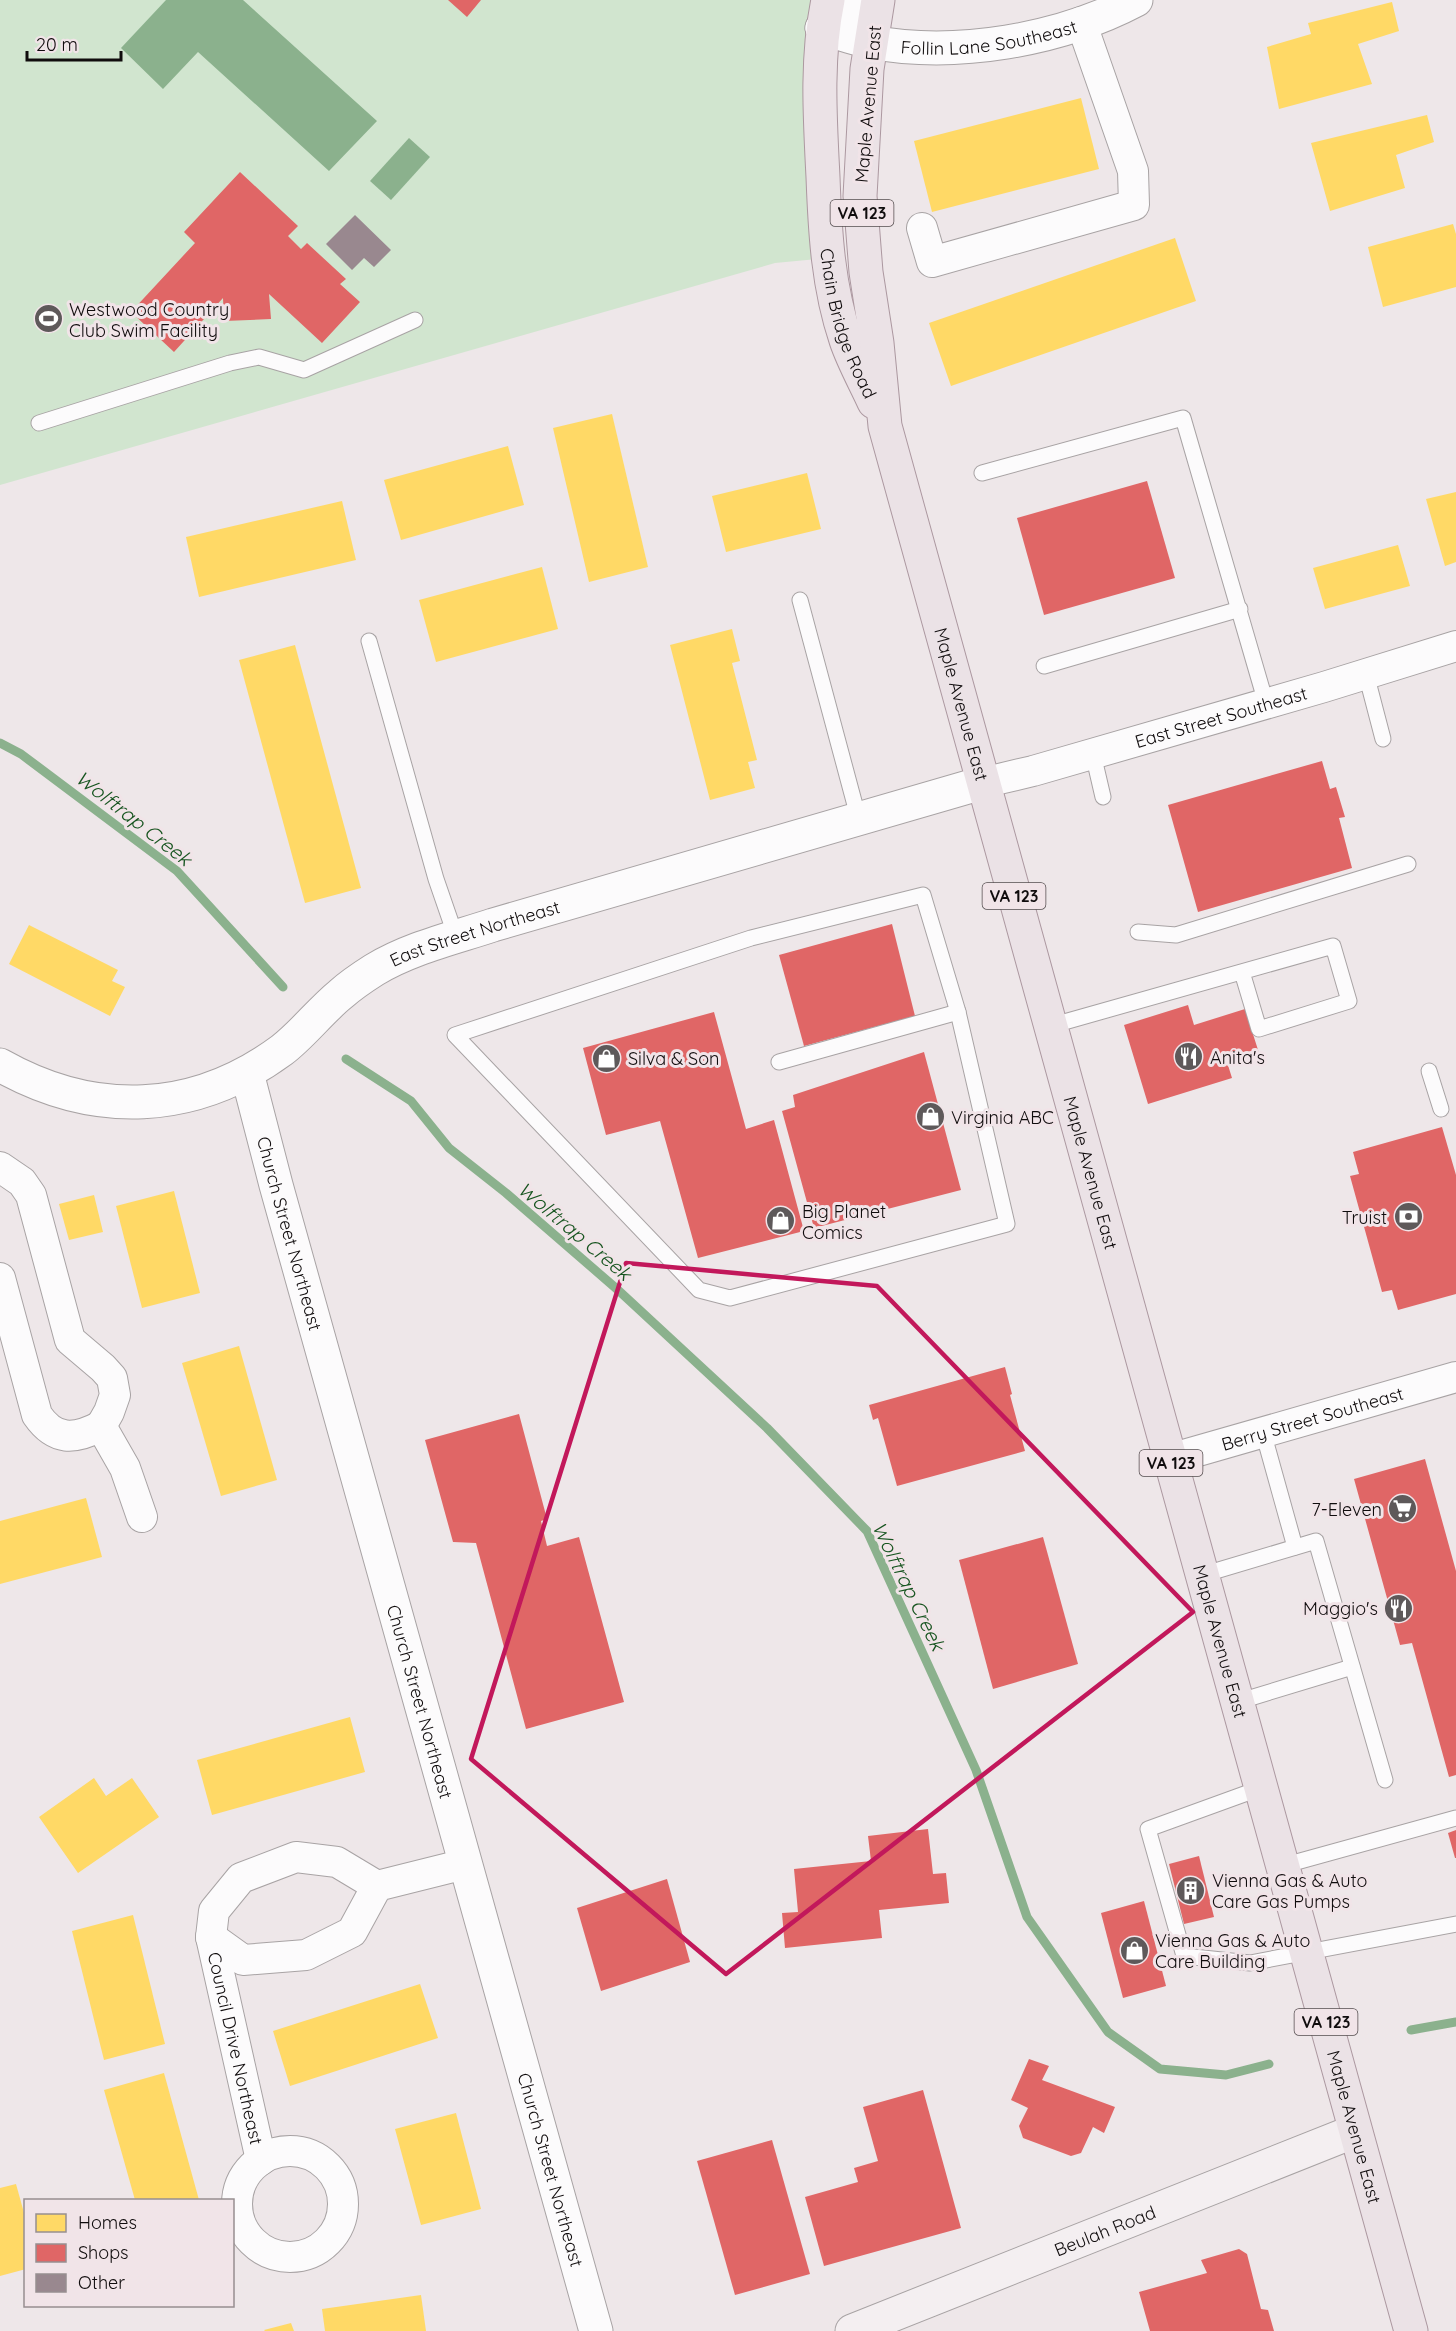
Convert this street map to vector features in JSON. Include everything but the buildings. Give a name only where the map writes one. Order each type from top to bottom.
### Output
[{"type":"main road","name":"Maple Avenue East","points":[[878,0],[864,113],[860,196],[866,272],[877,343],[885,426],[1411,2331]]},
{"type":"main road","name":"Chain Bridge Road","points":[[825,14],[819,115],[825,229],[833,291],[846,340],[885,426]]},
{"type":"main road","name":"Beulah Road","points":[[852,2331],[1355,2131]]},
{"type":"street","points":[[825,14],[871,0]]},
{"type":"street","name":"Follin Lane Southeast","points":[[825,14],[871,42],[930,48],[965,47],[1008,42],[1057,30],[1116,11],[1136,0]]},
{"type":"street","points":[[922,228],[932,262],[1134,204],[1133,171],[1081,22]]},
{"type":"street","name":"East Street Southeast","points":[[982,783],[1093,754],[1456,646]]},
{"type":"street","name":"East Street Northeast","points":[[0,1065],[30,1082],[72,1096],[117,1102],[161,1101],[204,1091],[247,1073],[284,1049],[341,994],[376,969],[417,950],[982,783]]},
{"type":"street","name":"Church Street Northeast","points":[[247,1073],[279,1196],[596,2331]]},
{"type":"street","points":[[0,1167],[22,1182],[31,1195],[70,1340],[112,1378],[115,1395],[110,1412],[101,1426],[89,1432],[69,1436],[55,1434],[46,1428],[37,1415],[0,1278]]},
{"type":"street","points":[[19,1346],[66,1330]]},
{"type":"street","name":"Berry Street Southeast","points":[[1170,1458],[1456,1377]]},
{"type":"street","points":[[101,1426],[125,1468],[142,1516]]},
{"type":"street","name":"Council Drive Northeast","points":[[211,1937],[243,1960],[306,1955],[352,1932],[377,1886],[337,1862],[296,1857],[241,1878],[214,1911],[211,1937],[261,2160]]},
{"type":"street","points":[[377,1886],[465,1864]]},
{"type":"lane","points":[[39,423],[230,363],[259,357],[304,370],[415,320]]},
{"type":"lane","points":[[982,473],[1183,418],[1266,703]]},
{"type":"lane","points":[[800,600],[859,820]]},
{"type":"lane","points":[[1044,666],[1240,609]]},
{"type":"lane","points":[[369,641],[436,879],[456,937]]},
{"type":"lane","points":[[1366,674],[1383,739]]},
{"type":"lane","points":[[1093,754],[1103,797]]},
{"type":"lane","points":[[1138,933],[1176,935],[1408,864]]},
{"type":"lane","points":[[923,895],[958,1012],[1007,1224],[730,1298],[699,1290],[455,1035],[751,938],[923,895]]},
{"type":"lane","points":[[1050,1026],[1333,946],[1349,1002],[1259,1029],[1242,972]]},
{"type":"lane","points":[[779,1062],[958,1012]]},
{"type":"lane","points":[[1429,1071],[1441,1109]]},
{"type":"lane","points":[[1263,1432],[1294,1547]]},
{"type":"lane","points":[[1202,1575],[1316,1541],[1385,1780]]},
{"type":"lane","points":[[1237,1702],[1352,1667]]},
{"type":"lane","points":[[1261,1788],[1148,1829],[1184,1956],[1250,1963],[1456,1924]]},
{"type":"lane","points":[[1282,1866],[1456,1818]]},
{"type":"highlighted area","points":[[626,1263],[877,1286],[1193,1612],[726,1974],[471,1759]]},
{"type":"shaded area","points":[[0,0],[829,0],[828,258],[775,263],[0,485]]},
{"type":"shaded area","points":[[166,0],[243,0],[377,121],[329,171],[198,52],[163,89],[121,48]]},
{"type":"shaded area","points":[[409,138],[430,157],[391,200],[370,181]]},
{"type":"waterway","name":"Wolftrap Creek","points":[[0,743],[21,754],[177,871],[283,987]]},
{"type":"waterway","name":"Wolftrap Creek","points":[[346,1059],[411,1101],[449,1148],[506,1193],[618,1290],[767,1428],[867,1531],[976,1770],[1027,1917],[1108,2032],[1160,2069],[1226,2075],[1269,2064]]},
{"type":"waterway","name":"Wolftrap Creek","points":[[1411,2030],[1456,2022]]},
{"type":"place","name":"Westwood Country Club Swim Facility","points":[[48,319]]},
{"type":"place","name":"Anita's","points":[[1189,1057]]},
{"type":"place","name":"Silva & Son","points":[[607,1058]]},
{"type":"place","name":"Virginia ABC","points":[[930,1117]]},
{"type":"place","name":"Truist","points":[[1408,1217]]},
{"type":"place","name":"Big Planet Comics","points":[[781,1221]]},
{"type":"place","name":"7-Eleven","points":[[1403,1509]]},
{"type":"place","name":"Maggio's","points":[[1399,1608]]},
{"type":"place","name":"Vienna Gas & Auto Care Gas Pumps","points":[[1191,1890]]},
{"type":"place","name":"Vienna Gas & Auto Care Building","points":[[1134,1950]]}]
